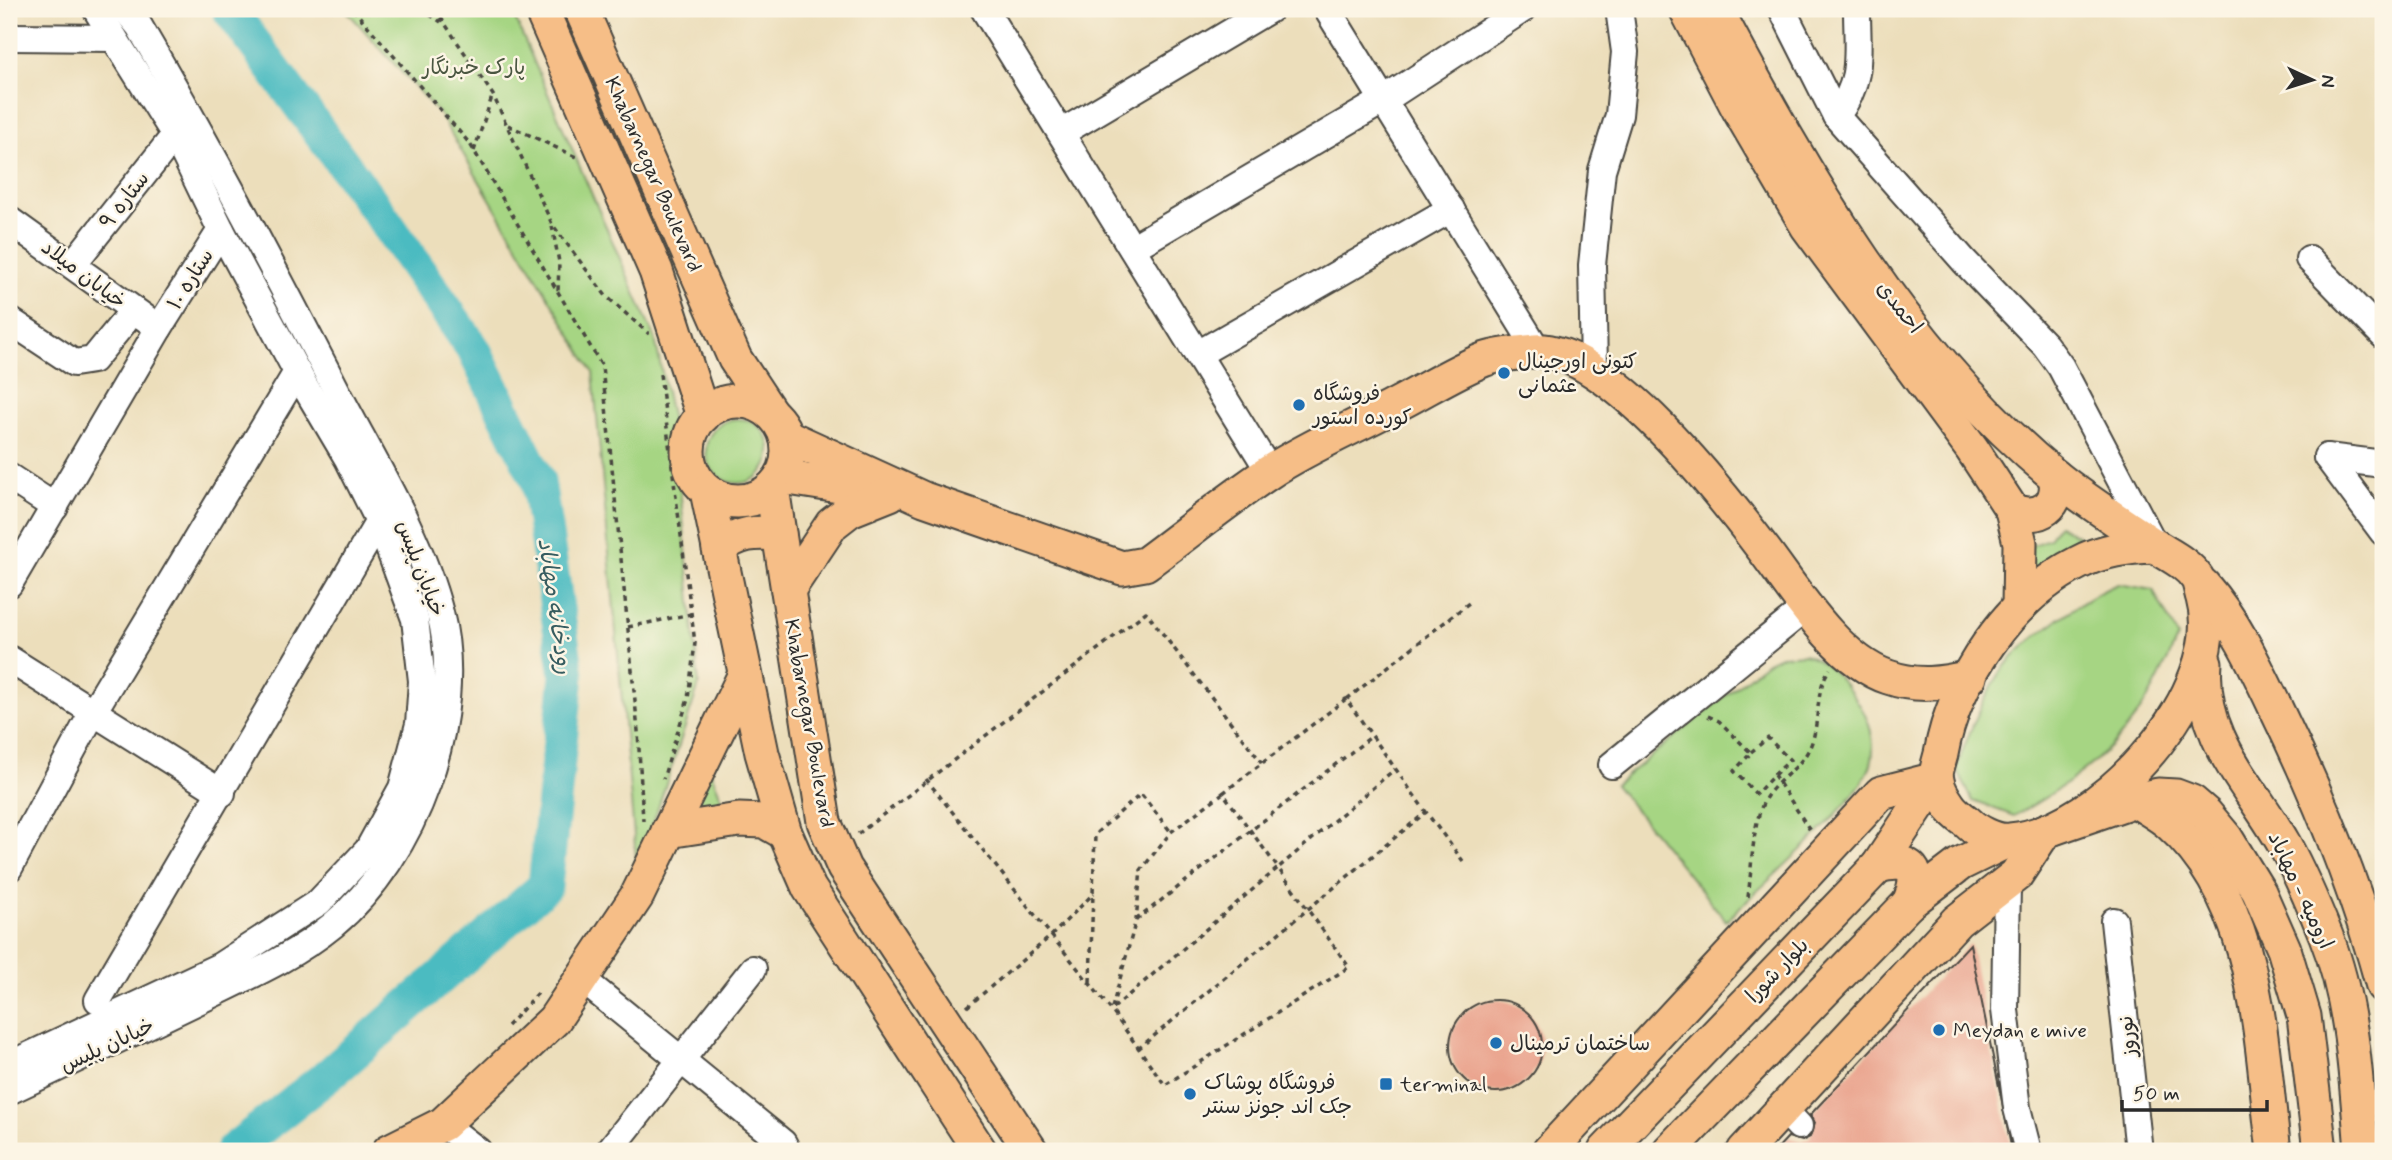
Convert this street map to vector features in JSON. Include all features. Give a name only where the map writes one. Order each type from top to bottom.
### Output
[{"type":"main road","name":"Khabarnegar Boulevard","points":[[541,9],[656,271],[703,416]]},
{"type":"main road","name":"Khabarnegar Boulevard","points":[[581,9],[735,359],[778,424]]},
{"type":"main road","name":"احمدی","points":[[1686,9],[1740,112],[1807,226],[1972,449],[2012,510],[2020,543],[2019,607]]},
{"type":"main road","name":"احمدی","points":[[1716,9],[1825,206],[1952,374],[2055,476],[2181,562],[2231,620],[2289,734],[2346,869],[2383,986]]},
{"type":"main road","points":[[778,424],[787,464],[777,482],[761,496],[740,501],[720,498],[707,491],[697,480],[689,453],[690,439],[703,416],[730,402],[751,403],[778,424],[924,499],[1122,568],[1145,564],[1270,472],[1485,359],[1538,351],[1569,356],[1594,368],[1639,408],[1723,496],[1807,607],[1836,640],[1865,666],[1886,677],[1931,685],[1970,677]]},
{"type":"main road","points":[[692,381],[719,376],[729,369],[735,359]]},
{"type":"main road","points":[[2012,510],[2036,515],[2046,510],[2055,499],[2055,476]]},
{"type":"main road","name":"Khabarnegar Boulevard","points":[[777,482],[779,534],[824,821],[844,868],[1031,1151]]},
{"type":"main road","points":[[777,482],[924,499]]},
{"type":"main road","name":"Khabarnegar Boulevard","points":[[707,491],[762,753],[785,833],[809,888],[981,1151]]},
{"type":"main road","points":[[788,590],[832,524],[850,510],[890,494]]},
{"type":"main road","points":[[719,549],[733,537],[746,533],[779,534]]},
{"type":"main road","points":[[2007,841],[1976,830],[1949,807],[1936,779],[1945,728],[1970,677],[2019,607],[2078,562],[2119,547],[2155,546]]},
{"type":"main road","name":"ارومیه - مهاباد","points":[[2197,579],[2207,615],[2206,704],[2216,736],[2234,770],[2284,845],[2327,939],[2346,1004],[2362,1151]]},
{"type":"main road","points":[[1744,1151],[1791,1118],[1957,921],[2007,883],[2022,867],[2045,831],[2093,804],[2120,783],[2144,756],[2196,680],[2206,645]]},
{"type":"main road","points":[[390,1151],[443,1124],[554,1020],[583,980],[636,896],[656,829],[745,674]]},
{"type":"main road","points":[[1549,1151],[1881,793],[1936,779]]},
{"type":"main road","name":"بلوار شورا","points":[[1605,1151],[1878,866],[1936,779]]},
{"type":"main road","points":[[1669,1151],[1909,903],[1960,864],[2007,841],[2135,800],[2176,796],[2192,802],[2206,814],[2245,868],[2263,901],[2293,974],[2305,1026],[2320,1151]]},
{"type":"main road","points":[[2135,800],[2169,823],[2198,853],[2218,885],[2233,918],[2255,999],[2274,1151]]},
{"type":"main road","points":[[656,829],[739,820],[764,821],[785,833]]},
{"type":"main road","points":[[1878,866],[1896,861],[1908,865],[1916,874],[1917,886],[1909,903]]},
{"type":"main road","points":[[1690,1002],[1801,945]]},
{"type":"main road","points":[[2298,1151],[2312,1074]]},
{"type":"street","name":"خیابان پلیس","points":[[9,1091],[301,948],[334,924],[369,890],[404,836],[428,786],[443,716],[447,657],[428,616],[348,459],[297,372],[222,230],[175,135],[96,9]]},
{"type":"street","name":"خیابان پلیس","points":[[9,1065],[219,966],[318,902],[368,850],[402,788],[419,724],[428,616],[412,536],[225,176],[139,26],[125,9]]},
{"type":"street","points":[[984,9],[1270,472]]},
{"type":"street","points":[[1061,133],[1270,9]]},
{"type":"street","points":[[1327,9],[1538,351]]},
{"type":"street","points":[[1132,248],[1384,100],[1523,9]]},
{"type":"street","points":[[1594,368],[1592,265],[1600,183],[1619,115],[1625,52],[1619,9]]},
{"type":"street","points":[[1782,9],[1836,116],[2053,356],[2155,546]]},
{"type":"street","points":[[1836,116],[1851,97],[1857,76],[1857,9]]},
{"type":"street","points":[[9,37],[114,38]]},
{"type":"street","name":"ستاره ۹","points":[[74,264],[175,135]]},
{"type":"street","points":[[1198,354],[1451,209]]},
{"type":"street","name":"خیابان میلاد","points":[[9,220],[74,264],[159,328]]},
{"type":"street","name":"ستاره ۱۰","points":[[9,584],[159,328],[222,230]]},
{"type":"street","points":[[2309,259],[2383,335]]},
{"type":"street","points":[[9,320],[74,363],[84,363],[93,360],[133,311]]},
{"type":"street","points":[[9,867],[93,712],[297,372]]},
{"type":"street","points":[[2383,464],[2327,457],[2383,532]]},
{"type":"street","points":[[9,477],[55,507]]},
{"type":"street","points":[[98,1000],[379,522]]},
{"type":"street","points":[[1612,765],[1807,607]]},
{"type":"street","points":[[9,659],[222,793]]},
{"type":"street","points":[[2007,883],[2005,1010],[2017,1108],[2028,1151]]},
{"type":"street","name":"نوروز","points":[[2115,921],[2139,1151]]},
{"type":"street","points":[[608,1151],[753,969]]},
{"type":"street","points":[[583,980],[783,1143],[787,1151]]},
{"type":"street","points":[[443,1124],[478,1151]]},
{"type":"path","points":[[353,9],[474,151],[602,366],[638,731],[656,829]]},
{"type":"path","points":[[421,9],[443,23]]},
{"type":"path","points":[[435,9],[493,94],[552,224],[607,296],[655,339]]},
{"type":"path","points":[[474,151],[493,94]]},
{"type":"path","points":[[506,124],[576,157]]},
{"type":"path","points":[[552,224],[559,262],[558,293]]},
{"type":"path","points":[[659,364],[695,643],[688,699],[660,789]]},
{"type":"path","points":[[1111,1010],[1136,920],[1141,870],[1171,832],[1469,603]]},
{"type":"path","points":[[837,852],[926,779],[1146,612],[1262,763]]},
{"type":"path","points":[[628,627],[691,614]]},
{"type":"path","points":[[1748,899],[1758,822],[1766,797],[1795,769],[1811,744],[1819,716],[1822,679],[1831,667]]},
{"type":"path","points":[[1346,699],[1463,860]]},
{"type":"path","points":[[1703,713],[1719,721],[1751,753]]},
{"type":"path","points":[[1136,920],[1249,829],[1372,736]]},
{"type":"path","points":[[1768,738],[1790,760],[1756,794],[1734,771],[1751,753],[1768,738]]},
{"type":"path","points":[[1111,1010],[1395,769]]},
{"type":"path","points":[[1774,775],[1814,836]]},
{"type":"path","points":[[926,779],[1111,1010],[1165,1085],[1349,967],[1223,793]]},
{"type":"path","points":[[1090,984],[1095,834],[1141,794],[1171,832]]},
{"type":"path","points":[[1138,1049],[1426,812]]},
{"type":"path","points":[[947,1025],[1051,936],[1095,892]]},
{"type":"path","points":[[507,1026],[542,989]]},
{"type":"green space","name":"پارک خبرنگار","points":[[345,9],[511,9],[655,339],[675,435],[699,685],[653,823],[636,858],[593,372],[440,115]]},
{"type":"green space","points":[[738,419],[756,425],[764,433],[770,451],[764,469],[756,477],[738,483],[720,477],[712,469],[706,451],[712,433],[720,425]]},
{"type":"green space","points":[[2058,525],[2079,536],[2032,576],[2030,546],[2049,539]]},
{"type":"green space","points":[[2118,584],[2153,590],[2178,637],[2147,700],[2105,752],[2070,781],[2033,805],[2014,816],[1973,801],[1956,768],[1977,716],[2005,666],[2042,632],[2074,608]]},
{"type":"green space","points":[[1804,654],[1833,671],[1860,705],[1872,738],[1871,764],[1863,781],[1829,822],[1726,921],[1615,785],[1767,662],[1780,656]]},
{"type":"green space","points":[[708,765],[728,814],[681,819]]},
{"type":"building","name":"Meydan e mive","points":[[1970,944],[2012,1151],[1775,1151],[1788,1137],[1802,1141],[1810,1137],[1814,1123],[1810,1115]]},
{"type":"building","name":"ساختمان ترمینال","points":[[1496,1000],[1514,1003],[1529,1013],[1539,1028],[1542,1046],[1539,1064],[1529,1079],[1514,1089],[1496,1092],[1478,1089],[1463,1079],[1453,1064],[1450,1046],[1453,1028],[1463,1013],[1478,1003]]},
{"type":"waterway","name":"رودخانه مهاباد","points":[[229,9],[380,214],[474,350],[538,481],[567,675],[545,886],[331,1073],[232,1151]]},
{"type":"place","name":"کتونی اورجینال عثمانی","points":[[1504,373]]},
{"type":"place","name":"فروشگاه کورده استور","points":[[1299,405]]},
{"type":"place","name":"Meydan e mive","points":[[1939,1030]]},
{"type":"place","name":"ساختمان ترمینال","points":[[1496,1043]]},
{"type":"place","name":"terminal","points":[[1386,1084]]},
{"type":"place","name":"فروشگاه پوشاک جک اند جونز سنتر","points":[[1190,1094]]}]
